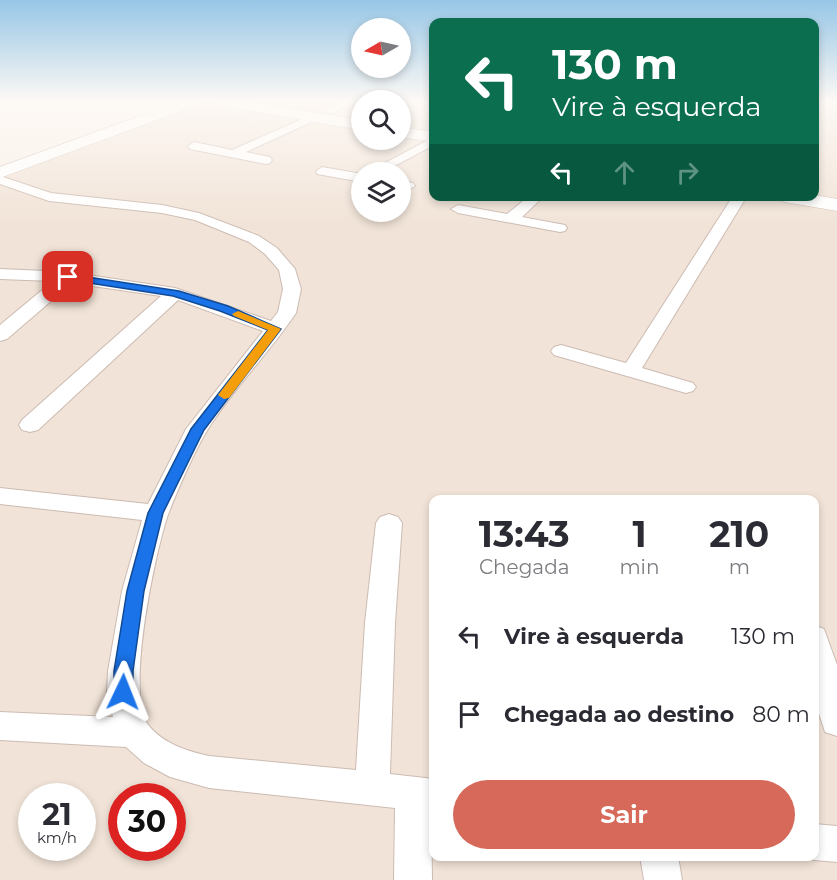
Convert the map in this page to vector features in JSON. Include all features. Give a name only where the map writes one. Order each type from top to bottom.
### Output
[{"type":"street","points":[[0,156],[38,143]]},
{"type":"street","points":[[0,173],[81,143]]},
{"type":"street","points":[[232,154],[256,143]]},
{"type":"street","points":[[392,162],[427,143]]},
{"type":"street","points":[[194,146],[266,160]]},
{"type":"street","points":[[322,171],[351,176]]},
{"type":"street","points":[[0,180],[58,199],[162,210],[199,217],[254,239],[271,251],[287,269],[292,289],[287,314],[198,429],[156,513],[136,591],[123,671],[123,692],[133,733]]},
{"type":"street","points":[[819,191],[837,194]]},
{"type":"street","points":[[510,219],[531,201]]},
{"type":"street","points":[[630,372],[737,201]]},
{"type":"street","points":[[814,201],[837,205]]},
{"type":"street","points":[[458,209],[561,228]]},
{"type":"street","points":[[0,274],[68,277],[175,293],[275,329]]},
{"type":"street","points":[[0,335],[68,277]]},
{"type":"street","points":[[30,425],[175,293]]},
{"type":"street","points":[[561,351],[686,387]]},
{"type":"street","points":[[0,496],[156,513]]},
{"type":"street","points":[[372,788],[380,623],[389,523]]},
{"type":"street","points":[[819,655],[837,722]]},
{"type":"street","points":[[0,726],[133,733],[156,752],[182,766],[209,772],[423,795],[413,880]]},
{"type":"street","points":[[819,842],[837,844]]},
{"type":"street","points":[[660,861],[663,880]]},
{"type":"shaded area","points":[[84,143],[351,143],[351,150],[411,150],[411,143],[429,143],[429,201],[819,201],[819,143],[837,143],[837,880],[0,880],[0,174]]},
{"type":"slow traffic","points":[[224,395],[275,329],[238,314]]},
{"type":"route","points":[[68,277],[175,293],[275,329],[198,429],[156,513],[136,591],[123,671],[123,692]]}]
